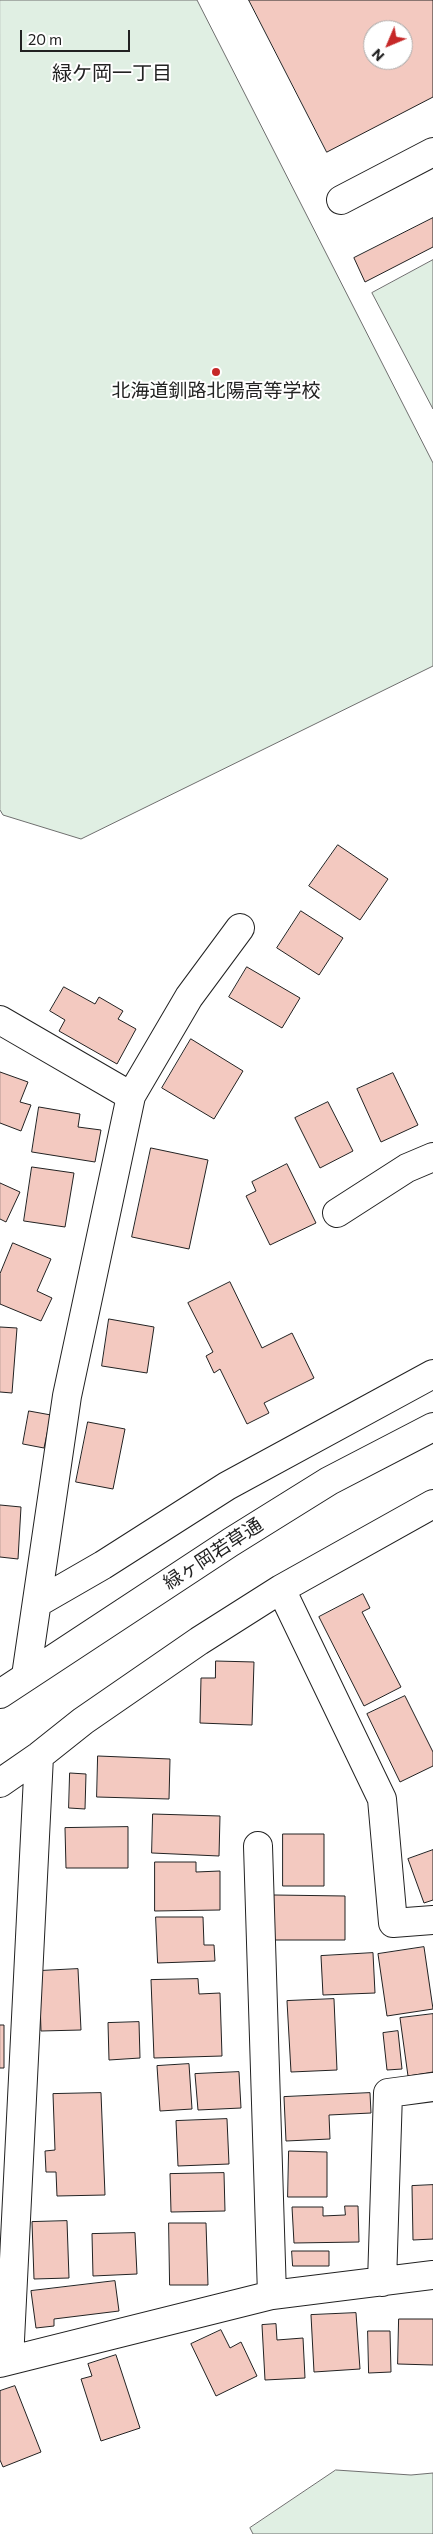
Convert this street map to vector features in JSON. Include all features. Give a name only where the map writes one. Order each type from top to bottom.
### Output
[{"type":"street","points":[[340,200],[433,152]]},
{"type":"street","points":[[26,1676],[67,1396],[130,1096],[189,997],[240,928]]},
{"type":"street","points":[[0,1020],[130,1096]]},
{"type":"street","points":[[337,1213],[407,1168],[433,1157]]},
{"type":"street","points":[[37,1603],[103,1565],[227,1486],[433,1374]]},
{"type":"street","name":"緑ヶ岡若草通","points":[[0,1694],[231,1542],[329,1481],[433,1427]]},
{"type":"street","points":[[0,1783],[39,1756],[83,1721],[281,1589],[433,1504]]},
{"type":"street","points":[[281,1589],[382,1799],[392,1923],[433,1920]]},
{"type":"street","points":[[39,1756],[4,2361],[272,2295],[433,2276]]},
{"type":"street","points":[[258,1846],[272,2295]]},
{"type":"street","points":[[382,2282],[388,2093],[433,2087]]},
{"type":"green space","name":"北海道釧路北陽高等学校","points":[[0,0],[197,0],[433,463],[433,666],[81,839],[3,815],[0,810]]},
{"type":"green space","points":[[433,260],[433,409],[372,293]]},
{"type":"green space","points":[[336,2470],[411,2475],[433,2473],[433,2534],[253,2534],[250,2528]]},
{"type":"building","points":[[249,0],[433,0],[433,97],[327,152]]},
{"type":"building","points":[[433,218],[433,247],[365,282],[354,258]]},
{"type":"building","points":[[338,845],[388,879],[360,920],[309,886]]},
{"type":"building","points":[[301,911],[343,938],[319,975],[277,948]]},
{"type":"building","points":[[247,967],[300,998],[282,1028],[229,997]]},
{"type":"building","points":[[64,987],[95,1004],[99,997],[123,1011],[118,1019],[136,1029],[117,1064],[59,1031],[65,1020],[50,1011]]},
{"type":"building","points":[[191,1039],[243,1071],[214,1119],[162,1088]]},
{"type":"building","points":[[0,1072],[28,1082],[20,1102],[31,1105],[21,1131],[0,1123]]},
{"type":"building","points":[[393,1073],[418,1125],[381,1142],[357,1089]]},
{"type":"building","points":[[328,1102],[353,1151],[320,1168],[295,1118]]},
{"type":"building","points":[[39,1107],[80,1114],[78,1127],[101,1130],[95,1162],[32,1152]]},
{"type":"building","points":[[151,1148],[208,1160],[189,1249],[132,1237]]},
{"type":"building","points":[[287,1164],[316,1223],[270,1245],[246,1196],[256,1191],[252,1182]]},
{"type":"building","points":[[32,1167],[74,1173],[65,1227],[24,1221]]},
{"type":"building","points":[[0,1183],[20,1192],[6,1222],[0,1219]]},
{"type":"building","points":[[13,1243],[51,1259],[37,1291],[52,1298],[41,1321],[0,1304],[0,1274]]},
{"type":"building","points":[[230,1282],[262,1348],[292,1333],[314,1378],[264,1403],[269,1413],[247,1424],[220,1369],[214,1373],[206,1356],[213,1352],[188,1303]]},
{"type":"building","points":[[109,1319],[154,1327],[147,1373],[102,1366]]},
{"type":"building","points":[[0,1327],[17,1328],[12,1393],[0,1392]]},
{"type":"building","points":[[29,1411],[51,1415],[44,1448],[23,1444]]},
{"type":"building","points":[[88,1422],[125,1429],[113,1489],[76,1482]]},
{"type":"building","points":[[0,1505],[21,1507],[18,1559],[0,1557]]},
{"type":"building","points":[[363,1594],[370,1608],[362,1612],[401,1687],[364,1706],[319,1617]]},
{"type":"building","points":[[216,1661],[254,1662],[252,1725],[200,1723],[201,1678],[215,1678]]},
{"type":"building","points":[[405,1696],[433,1752],[433,1766],[400,1782],[367,1714]]},
{"type":"building","points":[[98,1756],[170,1759],[169,1799],[97,1797]]},
{"type":"building","points":[[70,1773],[86,1774],[85,1809],[69,1808]]},
{"type":"building","points":[[153,1814],[220,1816],[219,1856],[152,1853]]},
{"type":"building","points":[[128,1827],[128,1868],[66,1868],[65,1828]]},
{"type":"building","points":[[283,1834],[324,1834],[324,1886],[283,1886]]},
{"type":"building","points":[[433,1850],[433,1900],[424,1903],[408,1859]]},
{"type":"building","points":[[155,1862],[196,1862],[196,1872],[220,1871],[220,1910],[155,1911]]},
{"type":"building","points":[[274,1895],[345,1896],[345,1940],[274,1940]]},
{"type":"building","points":[[156,1917],[203,1917],[204,1945],[214,1945],[215,1961],[158,1963]]},
{"type":"building","points":[[424,1947],[433,2009],[387,2016],[378,1954]]},
{"type":"building","points":[[373,1953],[375,1993],[323,1995],[321,1956]]},
{"type":"building","points":[[78,1969],[81,2030],[41,2031],[39,1971]]},
{"type":"building","points":[[198,1979],[199,1994],[220,1993],[222,2056],[154,2058],[151,1980]]},
{"type":"building","points":[[334,1999],[337,2070],[291,2072],[287,2001]]},
{"type":"building","points":[[433,2014],[433,2072],[408,2076],[400,2018]]},
{"type":"building","points":[[139,2022],[140,2058],[109,2060],[108,2023]]},
{"type":"building","points":[[0,2025],[4,2025],[4,2068],[0,2068]]},
{"type":"building","points":[[398,2031],[402,2069],[387,2070],[383,2033]]},
{"type":"building","points":[[189,2064],[192,2109],[160,2111],[157,2066]]},
{"type":"building","points":[[239,2072],[241,2108],[198,2110],[195,2074]]},
{"type":"building","points":[[101,2093],[105,2195],[57,2196],[56,2172],[46,2172],[45,2151],[55,2150],[53,2094]]},
{"type":"building","points":[[370,2093],[371,2113],[329,2115],[330,2139],[286,2141],[284,2097]]},
{"type":"building","points":[[227,2119],[229,2164],[178,2166],[176,2121]]},
{"type":"building","points":[[289,2151],[327,2152],[327,2197],[288,2197]]},
{"type":"building","points":[[224,2173],[225,2211],[171,2212],[170,2174]]},
{"type":"building","points":[[433,2185],[433,2239],[413,2240],[412,2186]]},
{"type":"building","points":[[345,2206],[358,2206],[359,2242],[294,2243],[292,2207],[323,2207],[323,2216],[345,2215]]},
{"type":"building","points":[[67,2221],[69,2278],[34,2279],[32,2222]]},
{"type":"building","points":[[169,2223],[206,2223],[208,2285],[170,2285]]},
{"type":"building","points":[[135,2233],[137,2274],[93,2276],[92,2234]]},
{"type":"building","points":[[292,2251],[329,2251],[329,2266],[293,2266]]},
{"type":"building","points":[[115,2281],[119,2311],[54,2319],[54,2326],[36,2328],[31,2291]]},
{"type":"building","points":[[356,2313],[360,2369],[314,2372],[311,2315]]},
{"type":"building","points":[[399,2319],[433,2319],[433,2365],[398,2364]]},
{"type":"building","points":[[276,2324],[277,2340],[303,2338],[305,2378],[265,2380],[262,2325]]},
{"type":"building","points":[[221,2330],[230,2348],[241,2342],[257,2376],[216,2396],[191,2344]]},
{"type":"building","points":[[368,2331],[390,2331],[391,2372],[369,2373]]},
{"type":"building","points":[[116,2355],[140,2428],[101,2441],[81,2379],[92,2376],[88,2364]]},
{"type":"building","points":[[15,2386],[41,2452],[3,2467],[0,2460],[0,2391]]},
{"type":"place","name":"北海道釧路北陽高等学校","points":[[216,372]]},
{"type":"district","name":"緑ケ岡一丁目","points":[[112,73]]}]
